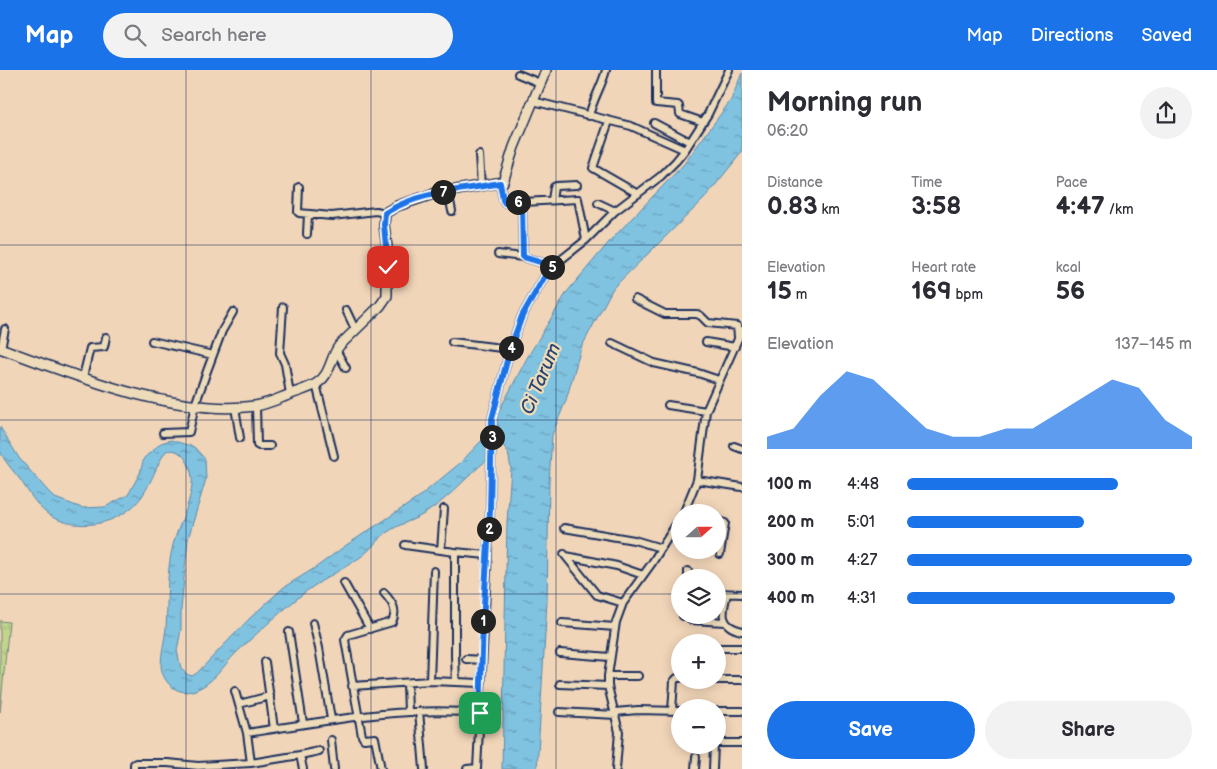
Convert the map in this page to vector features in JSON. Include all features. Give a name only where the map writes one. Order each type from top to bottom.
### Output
[{"type":"street","points":[[546,70],[514,147],[506,174],[500,183],[503,200],[505,203],[578,199],[586,240]]},
{"type":"street","points":[[589,116],[606,70]]},
{"type":"street","points":[[656,70],[656,103],[678,105],[680,114],[703,122]]},
{"type":"street","points":[[467,769],[477,768],[488,555],[492,423],[495,404],[510,349],[522,316],[545,276],[553,266],[586,240],[615,211],[669,169],[685,150],[703,122],[729,70]]},
{"type":"street","points":[[518,74],[540,83]]},
{"type":"street","points":[[533,101],[646,132],[685,150]]},
{"type":"street","points":[[609,121],[592,168],[638,194]]},
{"type":"street","points":[[654,123],[690,142]]},
{"type":"street","points":[[479,155],[481,186]]},
{"type":"street","points":[[299,187],[298,212],[332,216],[376,211],[385,213],[397,206],[433,194],[500,183]]},
{"type":"street","points":[[552,200],[554,187],[577,185]]},
{"type":"street","points":[[448,191],[452,211]]},
{"type":"street","points":[[522,202],[523,257]]},
{"type":"street","points":[[598,204],[615,211]]},
{"type":"street","points":[[5,330],[1,349],[83,377],[157,399],[220,407],[256,406],[316,384],[325,377],[336,350],[380,306],[387,296],[388,267],[384,225],[385,213]]},
{"type":"street","points":[[307,234],[308,214]]},
{"type":"street","points":[[498,254],[523,257],[553,266]]},
{"type":"street","points":[[635,299],[665,314],[697,314],[711,324],[737,326],[739,338]]},
{"type":"street","points":[[284,307],[280,353],[285,364],[290,394]]},
{"type":"street","points":[[346,310],[355,329]]},
{"type":"street","points":[[163,433],[189,432],[195,405],[222,331],[232,312]]},
{"type":"street","points":[[687,504],[697,480],[706,411],[742,330]]},
{"type":"street","points":[[83,377],[90,348],[103,348],[106,337]]},
{"type":"street","points":[[152,341],[213,355]]},
{"type":"street","points":[[452,342],[510,349]]},
{"type":"street","points":[[706,342],[736,347]]},
{"type":"street","points":[[612,343],[654,363],[719,380]]},
{"type":"street","points":[[336,350],[346,368]]},
{"type":"street","points":[[316,384],[334,456]]},
{"type":"street","points":[[668,405],[706,411]]},
{"type":"street","points":[[256,406],[257,445],[270,446]]},
{"type":"street","points":[[235,407],[240,438]]},
{"type":"street","points":[[734,446],[742,448]]},
{"type":"street","points":[[697,480],[742,487]]},
{"type":"street","points":[[441,550],[444,509]]},
{"type":"street","points":[[564,528],[625,538],[661,548]]},
{"type":"street","points":[[616,769],[620,741],[608,686],[615,627],[623,603],[644,575],[671,532]]},
{"type":"street","points":[[404,545],[488,555]]},
{"type":"street","points":[[455,552],[456,682]]},
{"type":"street","points":[[623,603],[597,595],[565,555],[618,566],[644,575]]},
{"type":"street","points":[[430,681],[434,571]]},
{"type":"street","points":[[344,582],[370,629]]},
{"type":"street","points":[[726,599],[727,594],[742,592]]},
{"type":"street","points":[[381,769],[376,741],[374,738],[362,738],[352,686],[346,637],[394,620],[392,602],[384,593]]},
{"type":"street","points":[[313,622],[331,719]]},
{"type":"street","points":[[432,623],[441,624]]},
{"type":"street","points":[[726,623],[730,628],[742,631]]},
{"type":"street","points":[[562,624],[615,627]]},
{"type":"street","points":[[289,632],[303,723]]},
{"type":"street","points":[[726,648],[742,648]]},
{"type":"street","points":[[560,653],[610,657]]},
{"type":"street","points":[[466,659],[482,660]]},
{"type":"street","points":[[265,662],[274,729]]},
{"type":"street","points":[[608,676],[638,676]]},
{"type":"street","points":[[726,680],[742,680]]},
{"type":"street","points":[[352,686],[430,681],[480,683]]},
{"type":"street","points":[[407,683],[408,712]]},
{"type":"street","points":[[560,684],[608,686]]},
{"type":"street","points":[[235,691],[247,733],[251,763]]},
{"type":"street","points":[[238,704],[270,696]]},
{"type":"street","points":[[559,712],[615,714],[638,710],[671,711]]},
{"type":"street","points":[[726,711],[742,710]]},
{"type":"street","points":[[247,733],[331,719],[419,711],[480,713]]},
{"type":"street","points":[[419,711],[424,769]]},
{"type":"street","points":[[331,740],[334,769]]},
{"type":"street","points":[[726,743],[742,743]]},
{"type":"street","points":[[134,769],[134,764],[136,763],[168,763],[197,768],[251,763],[319,751]]},
{"type":"street","points":[[713,769],[714,754]]},
{"type":"street","points":[[300,755],[303,769]]},
{"type":"street","points":[[695,769],[696,757]]},
{"type":"green space","points":[[0,621],[9,622],[0,712]]},
{"type":"water","name":"Ci Tarum","points":[[742,73],[742,152],[704,199],[613,288],[581,348],[566,400],[552,435],[549,482],[547,601],[537,769],[502,769],[507,522],[511,469],[508,452],[498,439],[497,415],[527,358],[567,292],[610,241],[684,164],[731,100]]},
{"type":"water","points":[[0,427],[19,458],[55,498],[82,508],[105,507],[128,495],[140,473],[144,458],[161,443],[171,440],[194,447],[205,459],[206,479],[188,539],[181,609],[181,629],[177,651],[181,668],[186,674],[192,676],[284,587],[415,500],[459,464],[488,434],[487,460],[438,504],[420,516],[386,533],[362,556],[299,597],[231,658],[207,684],[188,692],[177,690],[167,682],[161,665],[166,628],[168,576],[171,555],[191,489],[192,480],[188,463],[179,453],[171,450],[166,451],[146,491],[127,511],[101,523],[73,524],[49,515],[35,501],[1,453]]},
{"type":"waterway","points":[[476,457],[509,428]]},
{"type":"route","points":[[388,267],[384,225],[385,213],[397,206],[433,194],[500,183],[505,203],[522,202],[523,257],[553,266],[545,276],[522,316],[510,349],[492,419],[490,511],[483,622],[480,713]]}]
